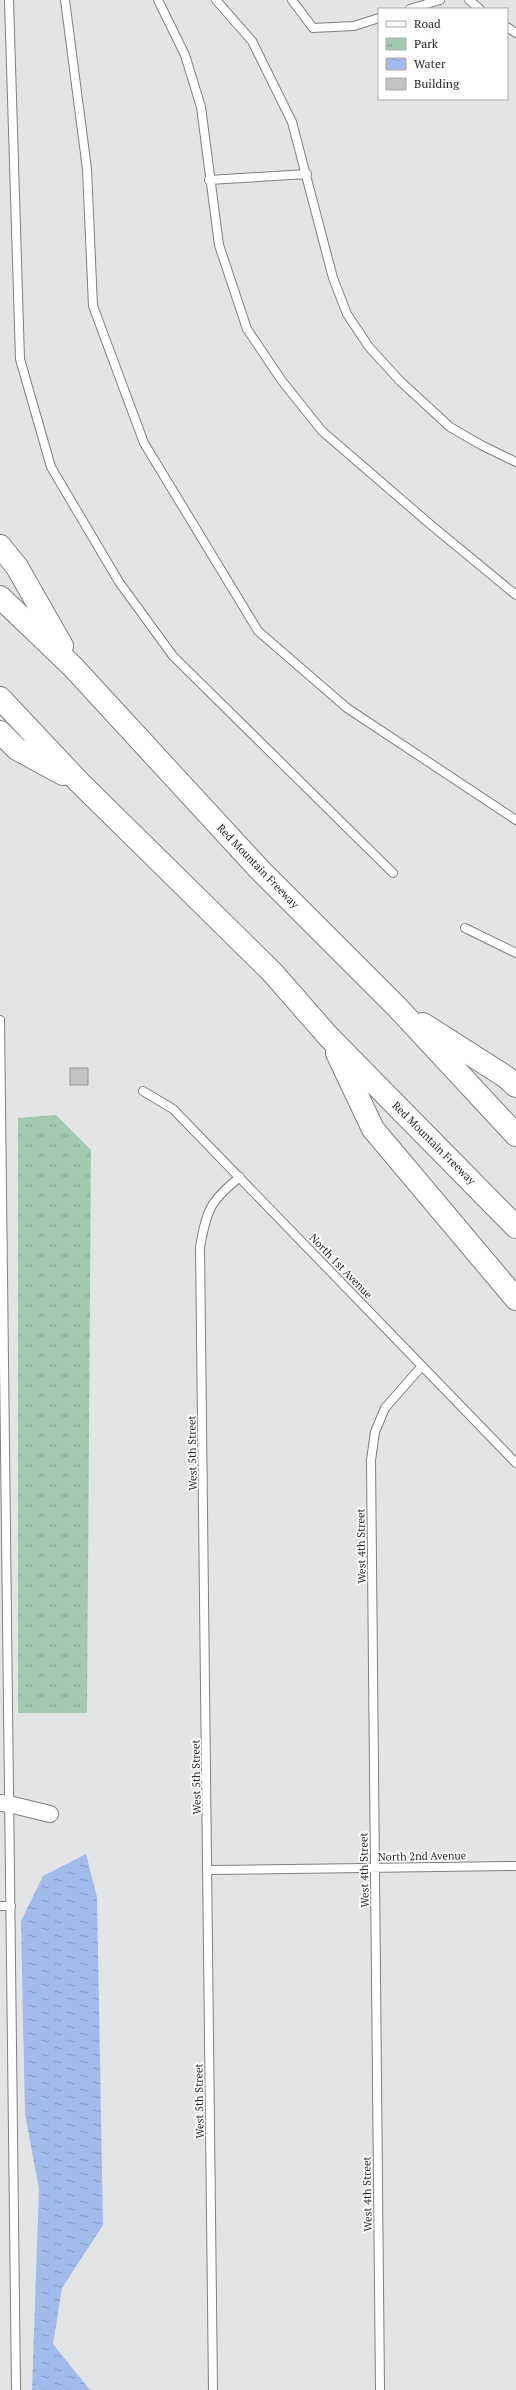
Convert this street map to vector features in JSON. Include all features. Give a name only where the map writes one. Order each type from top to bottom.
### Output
[{"type":"highway","points":[[0,546],[17,567],[73,667]]},
{"type":"highway","name":"Red Mountain Freeway","points":[[0,597],[73,667],[260,869],[397,1007],[516,1135]]},
{"type":"highway","name":"Red Mountain Freeway","points":[[0,698],[78,782],[272,972],[328,1036],[516,1227]]},
{"type":"highway","points":[[0,732],[17,750],[78,782]]},
{"type":"highway","points":[[397,1007],[506,1077],[516,1086]]},
{"type":"highway","points":[[328,1036],[373,1128],[516,1299]]},
{"type":"street","points":[[5,1804],[50,1814]]},
{"type":"lane","points":[[9,0],[20,359],[51,467],[120,582],[173,656],[393,873]]},
{"type":"lane","points":[[64,0],[86,169],[94,306],[144,443],[258,631],[347,708],[516,820]]},
{"type":"lane","points":[[158,0],[185,55],[201,107],[218,245],[247,329],[282,381],[322,431],[431,525],[516,594]]},
{"type":"lane","points":[[216,0],[252,41],[292,122],[307,174],[333,278],[347,314],[368,347],[400,381],[450,427],[481,445],[516,462]]},
{"type":"lane","points":[[292,0],[313,28],[354,26],[378,18]]},
{"type":"lane","points":[[413,8],[440,0]]},
{"type":"lane","points":[[469,0],[479,8]]},
{"type":"lane","points":[[508,28],[516,34]]},
{"type":"lane","points":[[209,180],[307,174]]},
{"type":"lane","points":[[465,928],[516,953]]},
{"type":"lane","points":[[0,1020],[5,1804],[11,1906],[16,2390]]},
{"type":"lane","name":"North 1st Avenue","points":[[143,1091],[173,1109],[516,1463]]},
{"type":"lane","name":"West 5th Street","points":[[213,2390],[200,1247],[206,1215],[220,1193],[240,1177]]},
{"type":"lane","name":"West 4th Street","points":[[380,2390],[371,1460],[375,1432],[385,1408],[422,1366]]},
{"type":"lane","name":"North 2nd Avenue","points":[[208,1870],[516,1866]]},
{"type":"lane","points":[[0,1906],[11,1906]]},
{"type":"green space","points":[[56,1115],[91,1150],[87,1713],[18,1713],[18,1118]]},
{"type":"water","points":[[86,1854],[97,1897],[103,2225],[62,2288],[53,2344],[90,2390],[32,2390],[39,2189],[25,2114],[21,1921],[43,1876]]},
{"type":"building","points":[[70,1068],[88,1068],[88,1085],[70,1085]]}]
